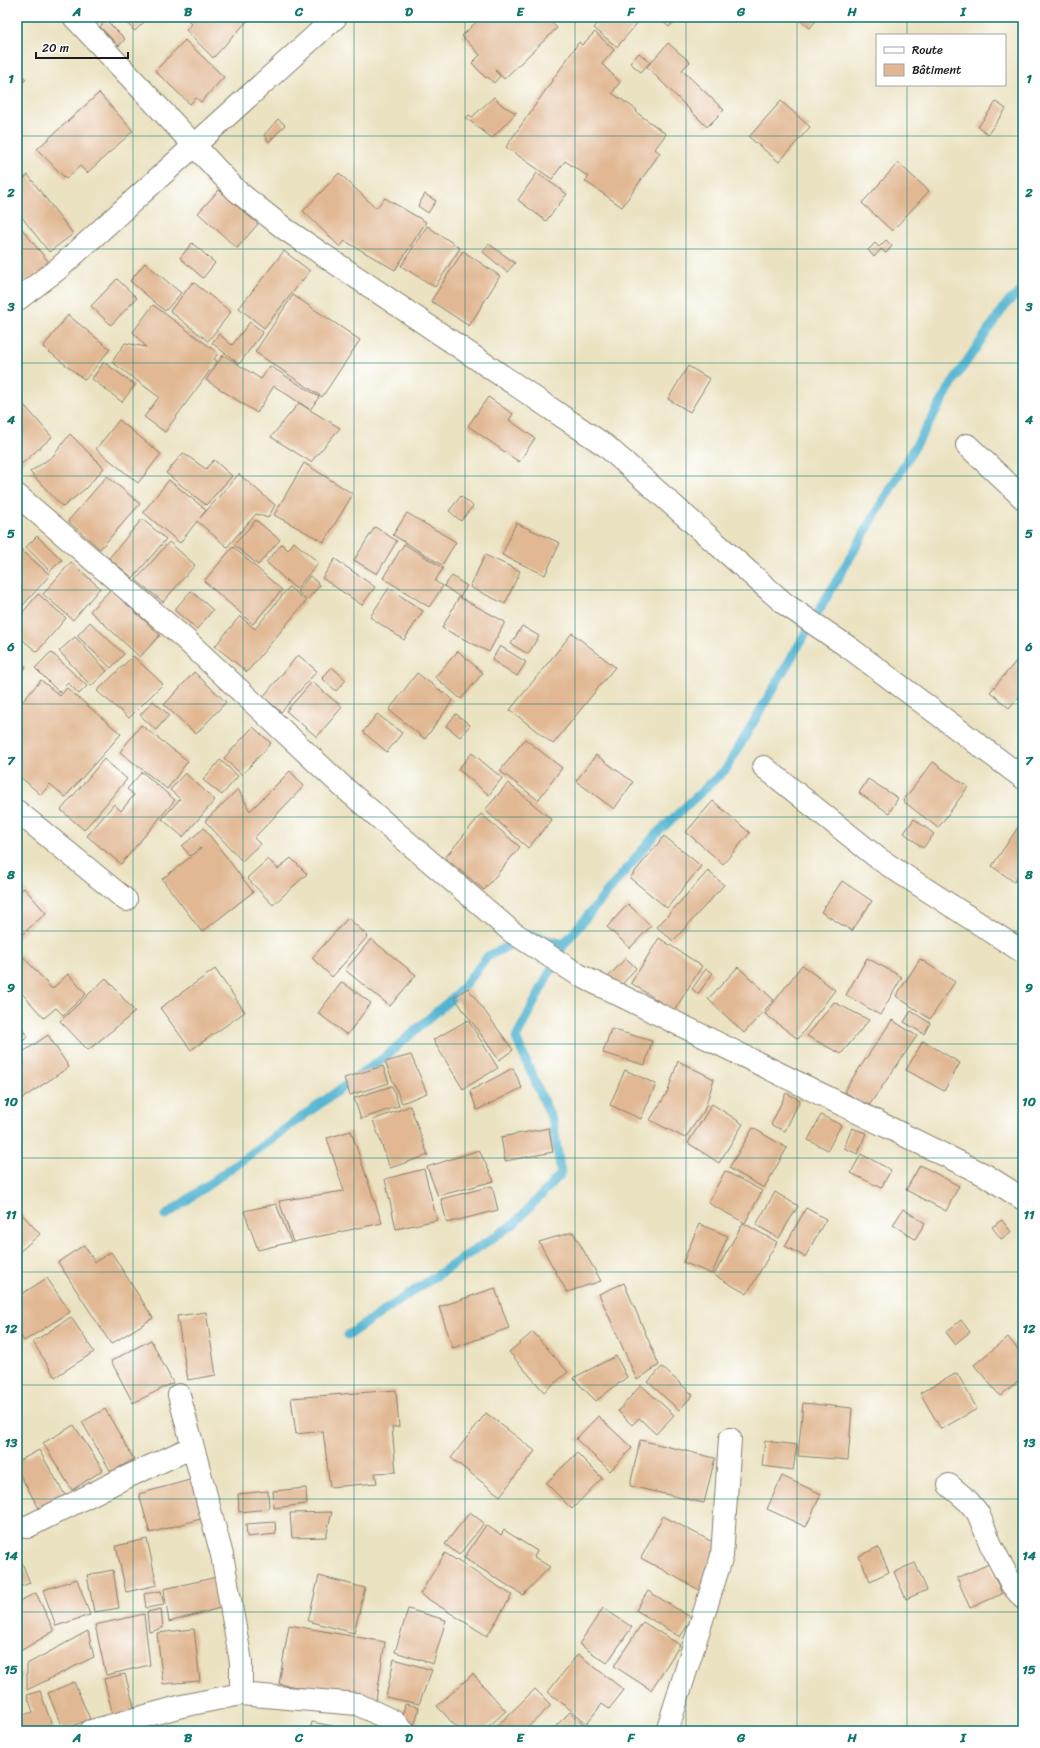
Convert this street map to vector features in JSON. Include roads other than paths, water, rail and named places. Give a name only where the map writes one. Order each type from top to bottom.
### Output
[{"type":"street","points":[[74,17],[194,147],[237,190],[285,229],[606,446],[785,604],[850,649],[1023,778]]},
{"type":"street","points":[[17,300],[58,269],[336,17]]},
{"type":"street","points":[[967,445],[1023,498]]},
{"type":"street","points":[[17,495],[185,639],[342,786],[512,932],[580,975],[985,1175],[1023,1199]]},
{"type":"street","points":[[764,767],[879,859],[1023,952]]},
{"type":"street","points":[[17,811],[126,900]]},
{"type":"street","points":[[179,1396],[222,1555],[241,1662],[241,1694]]},
{"type":"street","points":[[667,1731],[722,1556],[730,1439]]},
{"type":"street","points":[[27,1527],[118,1481],[193,1447]]},
{"type":"street","points":[[949,1485],[968,1500],[978,1513],[991,1545],[1005,1572],[1012,1585],[1023,1598]]},
{"type":"street","points":[[90,1731],[182,1706],[241,1694],[357,1704],[393,1721],[404,1731]]},
{"type":"waterway","points":[[348,1335],[515,1223],[561,1174],[553,1122],[516,1038],[564,944],[655,835],[726,769],[956,377],[1007,303],[1023,290]]},
{"type":"waterway","points":[[165,1216],[386,1056],[457,994],[488,956],[531,935],[564,944]]}]
